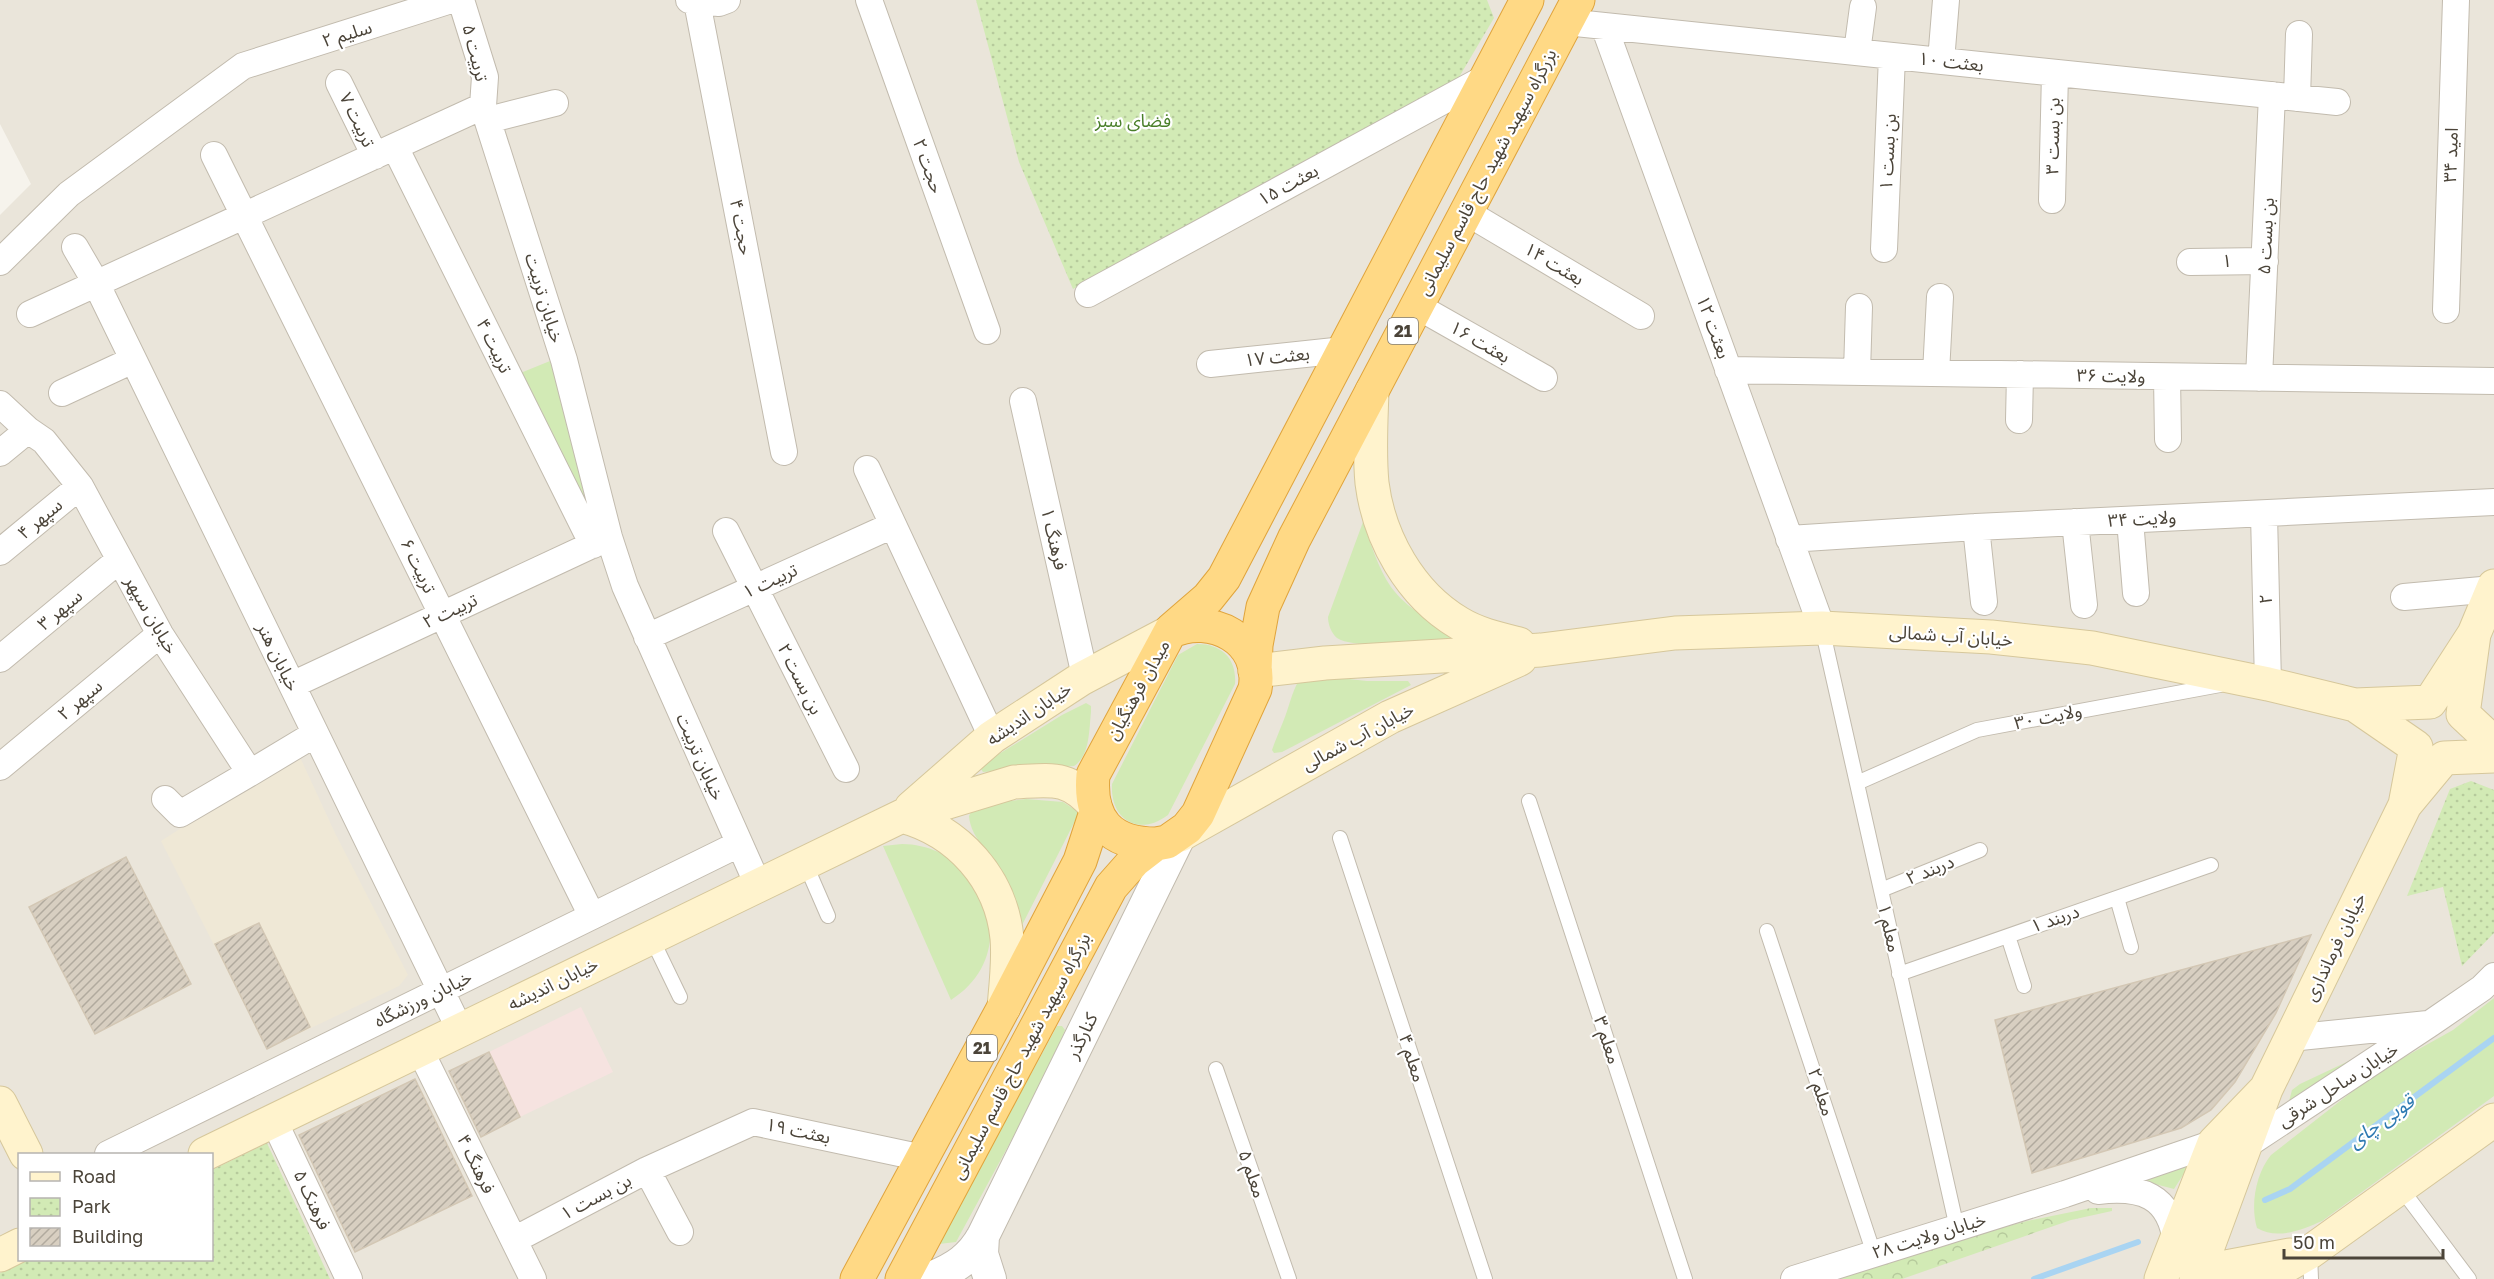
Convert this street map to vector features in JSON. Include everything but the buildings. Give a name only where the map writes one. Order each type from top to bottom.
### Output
[{"type":"highway","name":"21","points":[[1170,632],[1208,598],[1224,578],[1487,77],[1524,2]]},
{"type":"highway","name":"بزرگراه سپهبد شهید حاج قاسم سلیمانی","points":[[1255,671],[1256,645],[1263,607],[1294,539],[1572,11]]},
{"type":"highway","name":"میدان فرهنگیان","points":[[1096,809],[1091,794],[1093,775],[1100,757],[1170,632],[1193,624],[1221,628],[1242,644],[1255,671]]},
{"type":"highway","name":"21","points":[[1168,840],[1198,814],[1255,689],[1257,679],[1255,671]]},
{"type":"highway","name":"21","points":[[857,1279],[1080,861],[1096,809]]},
{"type":"highway","points":[[1096,809],[1107,827],[1121,838],[1135,844],[1168,840]]},
{"type":"highway","name":"بزرگراه سپهبد شهید حاج قاسم سلیمانی","points":[[921,1279],[1112,887],[1124,870],[1168,840]]},
{"type":"main road","points":[[1372,391],[1370,454],[1373,485],[1379,514],[1401,565],[1416,587],[1437,608],[1460,624],[1491,637],[1541,650]]},
{"type":"main road","points":[[2430,702],[2474,634],[2494,588]]},
{"type":"main road","name":"خیابان آب شمالی","points":[[1255,671],[1325,663],[1541,650],[1675,633],[1822,628],[1990,637],[2092,648],[2258,682],[2355,705],[2430,702]]},
{"type":"main road","name":"خیابان اندیشه","points":[[902,816],[992,737],[1085,676],[1170,632]]},
{"type":"main road","points":[[2430,753],[2460,750],[2465,741],[2467,732],[2463,714],[2474,634]]},
{"type":"main road","name":"خیابان آب شمالی","points":[[1168,840],[1390,717],[1541,650]]},
{"type":"main road","points":[[2494,743],[2448,702],[2430,702],[2422,706],[2412,718],[2410,733],[2430,753],[2494,756]]},
{"type":"main road","name":"خیابان آب شمالی","points":[[2355,705],[2430,753]]},
{"type":"main road","name":"خیابان فرمانداری","points":[[2161,1279],[2176,1242],[2230,1145],[2266,1089],[2430,753]]},
{"type":"main road","name":"خیابان اندیشه","points":[[209,1153],[902,816],[1014,782],[1045,780],[1075,786],[1096,809]]},
{"type":"main road","points":[[902,816],[921,821],[948,836],[971,856],[989,880],[1001,908],[1007,938],[1004,1007]]},
{"type":"main road","points":[[0,1103],[25,1153]]},
{"type":"main road","points":[[2263,1279],[2310,1265],[2400,1187],[2494,1120]]},
{"type":"main road","name":"خیابان فرمانداری","points":[[2197,1275],[2230,1145]]},
{"type":"main road","points":[[0,1255],[18,1246]]},
{"type":"main road","points":[[2197,1275],[2310,1265]]},
{"type":"street","name":"تربیت ۵","points":[[461,0],[485,77],[486,113]]},
{"type":"street","name":"حجت ۲","points":[[870,0],[987,331]]},
{"type":"street","points":[[1941,61],[1946,0]]},
{"type":"street","name":"امید ۳۴","points":[[2446,310],[2456,0]]},
{"type":"street","name":"حجت ۴","points":[[710,1],[784,452]]},
{"type":"street","name":"سلیم ۲","points":[[0,262],[69,194],[243,66],[438,2]]},
{"type":"street","points":[[1857,52],[1863,6]]},
{"type":"street","name":"بعثت ۱۰","points":[[1572,11],[1604,26],[2337,102]]},
{"type":"street","name":"بعثت ۱۲","points":[[1604,26],[1822,628]]},
{"type":"street","name":"بن بست ۵","points":[[2259,378],[2265,261],[2285,96],[2299,34]]},
{"type":"street","name":"بن بست ۱","points":[[1884,249],[1892,56]]},
{"type":"street","name":"بن بست ۳","points":[[2052,200],[2055,73]]},
{"type":"street","name":"بعثت ۱۵","points":[[1088,294],[1487,77]]},
{"type":"street","name":"تربیت ۷","points":[[339,83],[385,151]]},
{"type":"street","points":[[30,314],[385,151],[486,113],[555,103]]},
{"type":"street","name":"خیابان تربیت","points":[[486,113],[564,360],[601,541],[625,585],[758,885]]},
{"type":"street","name":"تربیت ۴","points":[[385,151],[601,541]]},
{"type":"street","name":"تربیت ۶","points":[[214,155],[592,916]]},
{"type":"street","name":"بعثت ۱۴","points":[[1466,212],[1641,316]]},
{"type":"street","name":"خیابان هنر","points":[[75,247],[96,283],[460,1030]]},
{"type":"street","name":"۱","points":[[2190,262],[2265,261]]},
{"type":"street","points":[[1936,374],[1940,297]]},
{"type":"street","name":"بعثت ۱۶","points":[[1417,306],[1544,378]]},
{"type":"street","points":[[1857,372],[1859,307]]},
{"type":"street","name":"بعثت ۱۷","points":[[1210,364],[1344,350]]},
{"type":"street","points":[[62,393],[133,360]]},
{"type":"street","name":"ولایت ۳۶","points":[[1728,370],[2494,381]]},
{"type":"street","points":[[2019,420],[2020,374]]},
{"type":"street","points":[[2167,377],[2168,439]]},
{"type":"street","name":"فرهنگ ۱","points":[[1023,401],[1085,676]]},
{"type":"street","name":"خیابان سپهر","points":[[0,404],[44,441],[80,486],[160,634],[250,773]]},
{"type":"street","points":[[0,453],[28,429]]},
{"type":"street","points":[[867,470],[992,737]]},
{"type":"street","name":"سپهر ۴","points":[[0,552],[80,486]]},
{"type":"street","name":"ولایت ۳۴","points":[[1789,539],[1976,527],[2494,502]]},
{"type":"street","name":"۲","points":[[2258,682],[2264,514]]},
{"type":"street","points":[[2130,520],[2136,593]]},
{"type":"street","points":[[2074,522],[2084,605]]},
{"type":"street","name":"تربیت ۱","points":[[647,637],[893,525]]},
{"type":"street","points":[[1976,527],[1984,602]]},
{"type":"street","points":[[726,531],[754,588]]},
{"type":"street","name":"تربیت ۲","points":[[292,685],[601,541]]},
{"type":"street","name":"سپهر ۳","points":[[0,659],[119,560]]},
{"type":"street","name":"بن بست ۲","points":[[754,588],[846,769]]},
{"type":"street","points":[[2404,597],[2494,588]]},
{"type":"street","name":"سپهر ۲","points":[[0,767],[160,634]]},
{"type":"street","points":[[165,799],[180,814],[315,734]]},
{"type":"street","name":"کنارگذر","points":[[921,1279],[956,1267],[971,1255],[983,1236],[1168,840]]},
{"type":"street","name":"خیابان ورزشگاه","points":[[112,1153],[739,844]]},
{"type":"street","name":"خیابان ساحل شرقی","points":[[2230,1145],[2431,1023],[2482,988],[2494,976]]},
{"type":"street","name":"خیابان ساحل شرقی","points":[[2290,1038],[2431,1023]]},
{"type":"street","name":"فرهنگ ۴","points":[[420,1050],[533,1279]]},
{"type":"street","name":"فرهنک ۵","points":[[274,1121],[349,1279]]},
{"type":"street","name":"بعثت ۱۹","points":[[647,1170],[753,1122],[922,1158]]},
{"type":"street","name":"خیابان ولایت ۲۸","points":[[1794,1279],[2230,1145]]},
{"type":"street","name":"بن بست ۱","points":[[514,1240],[647,1170],[680,1232]]},
{"type":"street","name":"خیابان ولایت ۲۸","points":[[2065,1194],[2121,1188],[2148,1195],[2169,1215],[2176,1242]]},
{"type":"street","points":[[983,1236],[982,1254],[990,1279]]},
{"type":"lane","name":"معلم ۱","points":[[1822,628],[1957,1228]]},
{"type":"lane","name":"ولایت ۳۰","points":[[1857,783],[1977,730],[2258,682]]},
{"type":"lane","name":"معلم ۳","points":[[1529,801],[1685,1279]]},
{"type":"lane","name":"معلم ۴","points":[[1340,838],[1485,1279]]},
{"type":"lane","name":"دربند ۲","points":[[1881,890],[1980,850]]},
{"type":"lane","points":[[805,862],[828,916]]},
{"type":"lane","name":"دربند ۱","points":[[1899,974],[2211,865]]},
{"type":"lane","points":[[2117,898],[2131,947]]},
{"type":"lane","name":"معلم ۲","points":[[1767,931],[1874,1254]]},
{"type":"lane","points":[[2008,936],[2024,986]]},
{"type":"lane","points":[[650,937],[680,997]]},
{"type":"lane","name":"معلم ۵","points":[[1216,1069],[1288,1279]]},
{"type":"lane","points":[[2400,1187],[2469,1279]]},
{"type":"shaded area","points":[[0,0],[2494,0],[2494,1279],[0,1279],[0,215],[31,184],[0,124]]},
{"type":"shaded area","points":[[298,753],[336,835],[408,975],[399,986],[267,1049],[161,841]]},
{"type":"shaded area","points":[[581,1007],[613,1072],[520,1117],[489,1052]]},
{"type":"green space","name":"فضای سبز","points":[[976,0],[1487,0],[1494,18],[1455,84],[1073,289],[1019,162]]},
{"type":"green space","points":[[550,361],[593,507],[586,510],[518,374]]},
{"type":"green space","points":[[1363,522],[1379,564],[1391,587],[1412,608],[1454,637],[1452,641],[1359,644],[1346,642],[1333,634],[1328,617]]},
{"type":"green space","points":[[1197,644],[1214,647],[1226,655],[1233,667],[1235,684],[1168,815],[1147,824],[1128,821],[1116,807],[1112,784],[1178,655]]},
{"type":"green space","points":[[1330,677],[1367,681],[1408,681],[1411,685],[1282,752],[1274,753],[1272,750],[1299,680]]},
{"type":"green space","points":[[1086,703],[1091,706],[1088,742],[1083,756],[1074,766],[983,772],[981,769],[981,765],[1062,715]]},
{"type":"green space","points":[[2471,781],[2494,790],[2494,933],[2462,966],[2443,887],[2407,896],[2450,789]]},
{"type":"green space","points":[[1026,799],[1063,802],[1077,811],[1077,817],[1018,933],[1008,887],[998,866],[974,832],[969,816],[972,810],[1001,802]]},
{"type":"green space","points":[[902,844],[931,849],[955,862],[974,881],[986,905],[990,930],[987,956],[974,980],[951,1000],[883,846]]},
{"type":"green space","points":[[2494,998],[2494,1096],[2322,1221],[2298,1230],[2281,1233],[2265,1232],[2257,1228],[2254,1200],[2258,1180],[2271,1155],[2376,1073],[2453,1030]]},
{"type":"green space","points":[[1057,1026],[1062,1026],[1065,1030],[1049,1071],[956,1242],[939,1244]]},
{"type":"green space","points":[[2370,1051],[2288,1105],[2292,1090],[2300,1084]]},
{"type":"green space","points":[[267,1143],[330,1279],[0,1279],[0,1273],[26,1261],[213,1261],[213,1170]]},
{"type":"green space","points":[[2190,1164],[2174,1189],[2132,1178]]},
{"type":"green space","points":[[2091,1208],[2112,1208],[2112,1211],[2071,1220],[1902,1279],[1826,1279],[1877,1262],[2027,1221]]},
{"type":"waterway","name":"قوبی چای","points":[[2265,1200],[2290,1189],[2494,1038]]},
{"type":"waterway","name":"قوبی چای","points":[[2034,1279],[2138,1242]]}]
